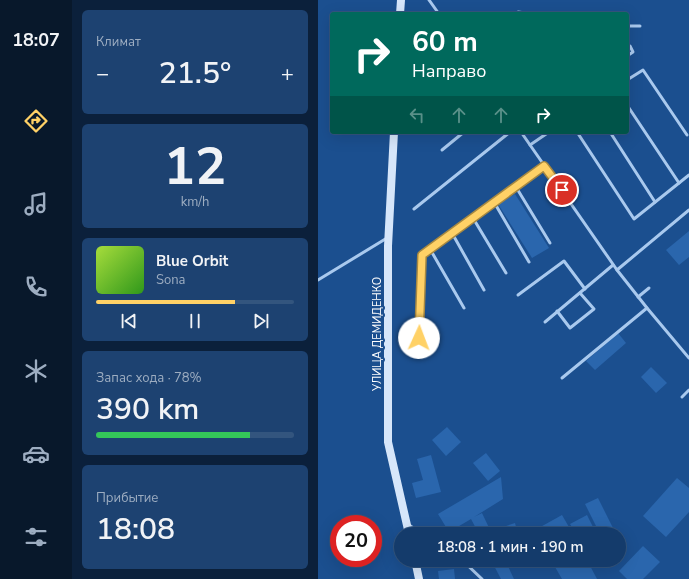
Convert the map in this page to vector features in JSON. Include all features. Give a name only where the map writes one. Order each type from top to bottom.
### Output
[{"type":"main road","points":[[400,12],[401,0]]},
{"type":"main road","name":"УЛИЦА ДЕМИДЕНКО","points":[[394,134],[389,237],[388,442],[408,527]]},
{"type":"main road","points":[[416,567],[418,579]]},
{"type":"lane","points":[[429,0],[438,12]]},
{"type":"lane","points":[[629,26],[640,26]]},
{"type":"lane","points":[[629,46],[633,52],[629,55]]},
{"type":"lane","points":[[629,79],[643,70],[687,135]]},
{"type":"lane","points":[[629,108],[679,183]]},
{"type":"lane","points":[[442,150],[462,134]]},
{"type":"lane","points":[[414,209],[508,134]]},
{"type":"lane","points":[[522,134],[613,265],[689,358]]},
{"type":"lane","points":[[530,145],[546,134]]},
{"type":"lane","points":[[578,134],[634,220],[689,174]]},
{"type":"lane","points":[[611,134],[655,202]]},
{"type":"lane","points":[[419,338],[422,255],[544,166]]},
{"type":"lane","points":[[516,187],[550,243]]},
{"type":"lane","points":[[494,202],[530,262]]},
{"type":"lane","points":[[617,270],[689,210]]},
{"type":"lane","points":[[473,218],[506,273]]},
{"type":"lane","points":[[452,233],[484,290]]},
{"type":"lane","points":[[318,280],[389,237]]},
{"type":"lane","points":[[430,249],[464,308]]},
{"type":"lane","points":[[518,295],[564,261],[585,289]]},
{"type":"lane","points":[[545,322],[613,265]]},
{"type":"lane","points":[[638,297],[650,288]]},
{"type":"lane","points":[[557,311],[570,328],[594,309],[580,293]]},
{"type":"lane","points":[[562,378],[647,308]]},
{"type":"lane","points":[[682,397],[689,390]]},
{"type":"lane","points":[[407,524],[412,527]]},
{"type":"lane","points":[[469,567],[482,579]]},
{"type":"building","points":[[515,194],[549,248],[532,258],[498,204]]},
{"type":"building","points":[[689,231],[689,257],[679,265],[666,250]]},
{"type":"building","points":[[618,333],[626,343],[595,370],[586,361]]},
{"type":"building","points":[[651,367],[667,383],[656,393],[641,377]]},
{"type":"building","points":[[447,427],[461,442],[446,456],[432,440]]},
{"type":"building","points":[[486,453],[500,471],[488,481],[473,463]]},
{"type":"building","points":[[431,455],[441,492],[416,498],[412,483],[423,480],[417,459]]},
{"type":"building","points":[[501,477],[503,499],[474,517],[482,513],[489,527],[475,527],[471,519],[457,527],[446,527],[438,514]]},
{"type":"building","points":[[677,478],[689,488],[689,512],[666,537],[643,516]]},
{"type":"building","points":[[598,498],[612,527],[596,527],[585,504]]},
{"type":"building","points":[[562,515],[569,527],[540,527]]},
{"type":"building","points":[[587,515],[593,527],[572,527],[570,524]]},
{"type":"building","points":[[515,523],[516,527],[503,527]]},
{"type":"building","points":[[643,546],[660,562],[643,579],[627,579],[619,571],[623,567],[626,567],[626,564]]},
{"type":"building","points":[[495,567],[508,567],[514,579],[501,579]]},
{"type":"building","points":[[555,567],[591,567],[597,579],[562,579]]},
{"type":"building","points":[[454,569],[455,579],[439,579],[438,571]]},
{"type":"route","points":[[419,338],[422,255],[544,166],[562,190]]}]
